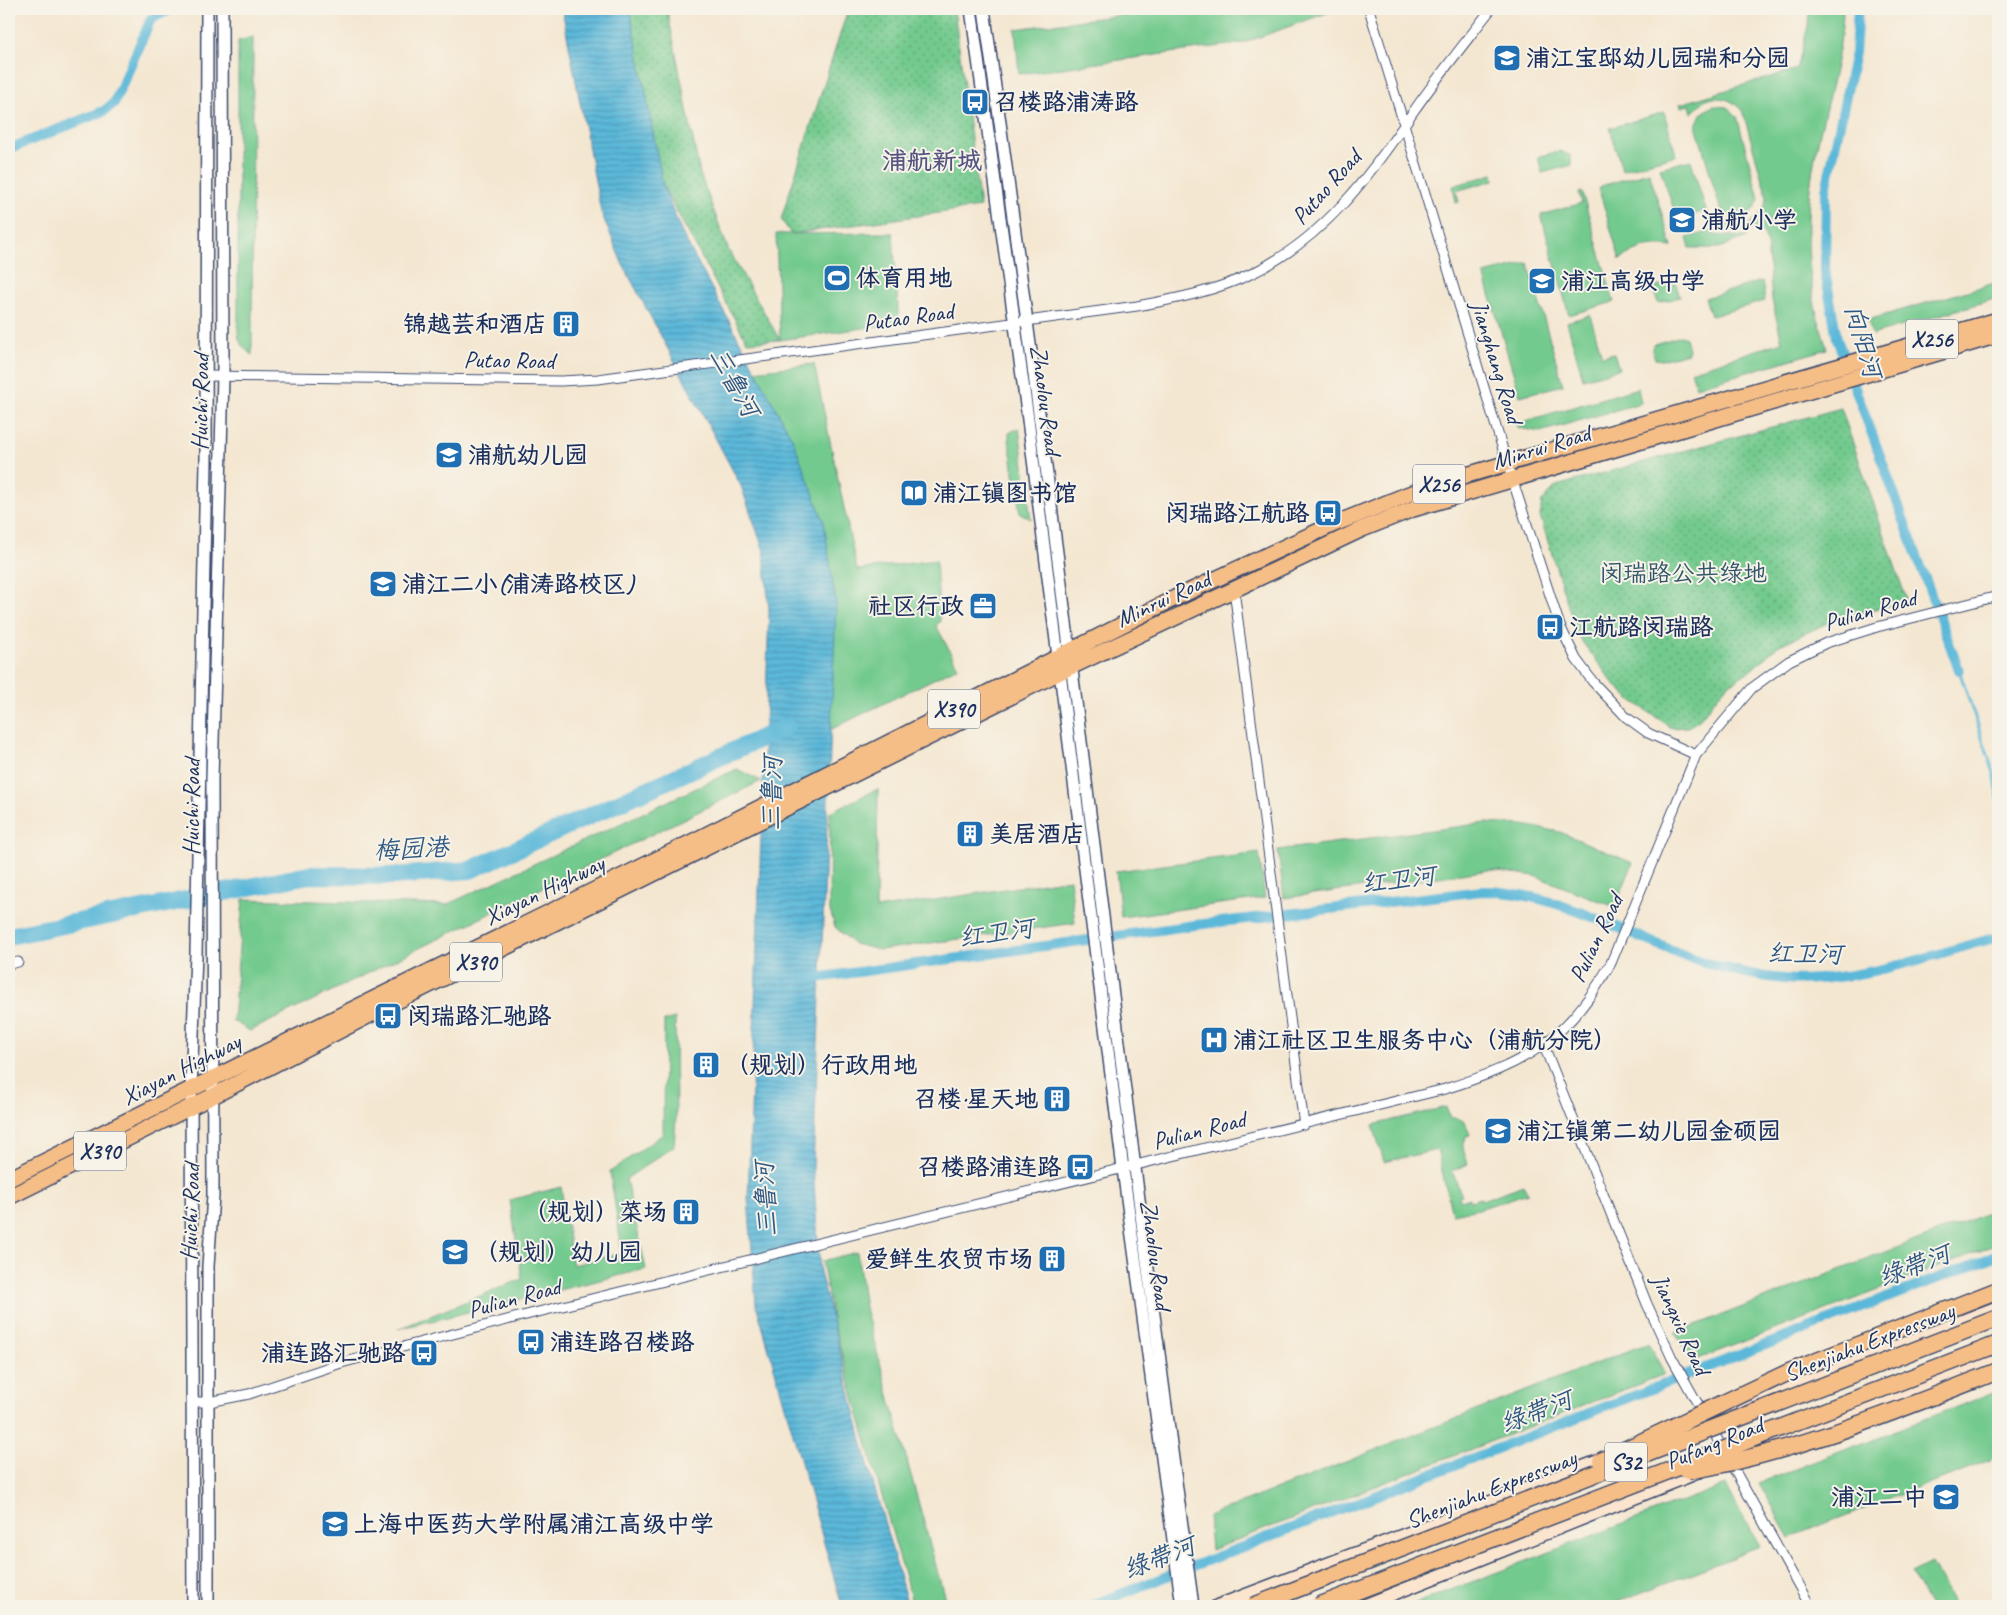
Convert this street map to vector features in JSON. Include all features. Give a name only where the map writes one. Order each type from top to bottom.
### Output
[{"type":"highway","points":[[1534,1497],[1592,1466],[1789,1372],[1998,1290]]},
{"type":"highway","name":"Shenjiahu Expressway","points":[[1254,1606],[1998,1318]]},
{"type":"highway","name":"Shenjiahu Expressway","points":[[1318,1606],[1998,1344]]},
{"type":"highway","points":[[1649,1478],[1742,1461],[1834,1434],[1998,1371]]},
{"type":"main road","name":"Minrui Road","points":[[1870,365],[1998,320]]},
{"type":"main road","name":"Minrui Road","points":[[1064,653],[1175,598],[1334,524],[1409,494],[1507,463],[1870,365],[1998,334]]},
{"type":"main road","name":"Minrui Road","points":[[1066,669],[1360,530],[1413,509],[1514,479],[1829,377]]},
{"type":"main road","name":"Xiayan Highway","points":[[9,1197],[192,1104],[213,1096],[761,814],[837,768],[1064,653]]},
{"type":"main road","name":"Xiayan Highway","points":[[9,1179],[191,1088],[761,814],[835,785],[1066,669]]},
{"type":"main road","points":[[1217,1606],[1998,1307]]},
{"type":"main road","name":"Pufang Road","points":[[1363,1606],[1729,1460],[1998,1356]]},
{"type":"street","name":"Huichi Road","points":[[193,1606],[194,1402],[191,1088],[197,910],[206,462],[206,9]]},
{"type":"street","name":"Huichi Road","points":[[208,1606],[208,1266],[213,1196],[212,779],[223,376],[222,9]]},
{"type":"street","name":"Zhaolou Road","points":[[971,9],[1014,323],[1064,653]]},
{"type":"street","name":"Zhaolou Road","points":[[984,9],[1028,321],[1064,653],[1128,1168],[1185,1590]]},
{"type":"street","name":"Jianghang Road","points":[[1369,9],[1507,463],[1514,479],[1546,588],[1560,626],[1576,660],[1593,682],[1626,717],[1648,733],[1696,755]]},
{"type":"street","name":"Putao Road","points":[[205,376],[561,381],[598,379],[1137,306],[1183,298],[1251,274],[1297,246],[1331,219],[1405,125],[1491,9]]},
{"type":"street","points":[[1234,590],[1304,1125]]},
{"type":"street","name":"Pulian Road","points":[[194,1402],[209,1402],[249,1394],[342,1363],[751,1258],[1304,1125],[1445,1090],[1485,1077],[1517,1062],[1544,1046],[1581,1010],[1596,990],[1616,952],[1696,755],[1752,688],[1789,661],[1826,643],[1998,596]]},
{"type":"street","points":[[9,964],[18,962]]},
{"type":"street","name":"Jiangxie Road","points":[[1544,1046],[1647,1304],[1672,1358],[1810,1606]]},
{"type":"street","points":[[1182,1606],[1185,1590]]},
{"type":"street","points":[[1185,1590],[1193,1606]]},
{"type":"green space","points":[[625,9],[667,9],[700,174],[729,251],[780,340],[747,342],[663,186]]},
{"type":"green space","points":[[848,9],[954,9],[980,207],[791,234],[781,219]]},
{"type":"green space","points":[[1167,9],[1338,9],[1243,43],[1019,74],[1015,29]]},
{"type":"green space","points":[[1809,9],[1843,9],[1839,50],[1810,185],[1808,218],[1808,252],[1815,307],[1827,349],[1696,387],[1691,371],[1782,342],[1772,300],[1767,242],[1763,232],[1756,229],[1718,230],[1714,224],[1722,223],[1744,226],[1750,224],[1760,215],[1767,197],[1743,112],[1731,101],[1722,98],[1706,99],[1692,113],[1690,105],[1681,107],[1680,104],[1797,69],[1808,26]]},
{"type":"green space","points":[[253,37],[252,355],[242,344],[238,331],[238,41]]},
{"type":"green space","points":[[1713,106],[1727,107],[1737,116],[1759,199],[1752,211],[1742,217],[1732,216],[1720,208],[1696,125],[1701,114]]},
{"type":"green space","points":[[1664,112],[1676,155],[1622,170],[1610,128]]},
{"type":"green space","points":[[1559,151],[1570,155],[1572,165],[1542,173],[1538,157]]},
{"type":"green space","points":[[1691,160],[1706,211],[1677,219],[1660,168]]},
{"type":"green space","points":[[1649,172],[1672,247],[1658,246],[1638,249],[1620,260],[1599,190],[1601,186]]},
{"type":"green space","points":[[1493,174],[1494,180],[1456,191],[1459,202],[1456,203],[1453,186]]},
{"type":"green space","points":[[1582,192],[1614,302],[1569,315],[1541,215],[1582,203],[1579,193]]},
{"type":"green space","points":[[1711,231],[1713,235],[1747,237],[1719,248],[1690,248],[1687,238]]},
{"type":"green space","name":"体育用地","points":[[893,233],[899,323],[780,340],[776,234]]},
{"type":"green space","points":[[1528,263],[1563,385],[1520,396],[1484,274]]},
{"type":"green space","points":[[1675,281],[1680,297],[1658,303],[1653,288]]},
{"type":"green space","points":[[1762,281],[1765,301],[1711,316],[1705,298]]},
{"type":"green space","points":[[1998,282],[1998,298],[1872,335],[1868,320]]},
{"type":"green space","points":[[1590,315],[1602,356],[1614,353],[1619,369],[1583,379],[1567,322]]},
{"type":"green space","points":[[1681,336],[1686,338],[1689,349],[1688,353],[1662,360],[1655,359],[1652,348],[1654,344]]},
{"type":"green space","points":[[814,364],[857,570],[936,560],[940,622],[936,625],[958,667],[830,730],[718,375]]},
{"type":"green space","points":[[1638,388],[1641,403],[1540,432],[1519,428],[1515,424]]},
{"type":"green space","name":"闵瑞路公共绿地","points":[[1841,408],[1907,601],[1836,619],[1778,646],[1751,670],[1725,687],[1698,721],[1688,727],[1672,728],[1631,700],[1614,684],[1577,635],[1540,516],[1542,501],[1556,486]]},
{"type":"green space","points":[[1019,428],[1031,519],[1020,513],[1009,440],[1009,433]]},
{"type":"green space","points":[[737,769],[761,781],[250,1031],[233,1021],[243,899],[446,905]]},
{"type":"green space","points":[[878,789],[876,909],[1070,879],[1075,923],[880,950],[854,944],[835,927],[829,908],[830,812]]},
{"type":"green space","points":[[1486,823],[1523,825],[1560,832],[1633,863],[1615,907],[1535,876],[1490,870],[1284,898],[1278,850]]},
{"type":"green space","points":[[1259,853],[1265,898],[1121,917],[1116,871]]},
{"type":"green space","points":[[675,1018],[676,1119],[674,1146],[626,1179],[646,1269],[398,1329],[522,1279],[510,1200],[561,1187],[573,1265],[622,1253],[610,1172],[663,1134],[664,1021]]},
{"type":"green space","points":[[1446,1107],[1450,1118],[1457,1118],[1465,1122],[1470,1135],[1466,1136],[1463,1148],[1468,1164],[1452,1171],[1462,1196],[1459,1197],[1461,1201],[1470,1198],[1471,1201],[1481,1198],[1482,1200],[1524,1185],[1528,1193],[1479,1209],[1452,1214],[1437,1150],[1384,1162],[1373,1125]]},
{"type":"green space","points":[[1998,1209],[1998,1244],[1693,1361],[1675,1333]]},
{"type":"green space","points":[[857,1252],[865,1308],[947,1606],[913,1606],[833,1323],[822,1261]]},
{"type":"green space","points":[[1648,1343],[1665,1374],[1211,1550],[1208,1516]]},
{"type":"green space","points":[[1998,1391],[1998,1457],[1790,1537],[1759,1483]]},
{"type":"green space","points":[[1725,1485],[1760,1547],[1606,1606],[1409,1606]]},
{"type":"green space","points":[[1931,1563],[1955,1606],[1930,1606],[1911,1573]]},
{"type":"water","name":"三鲁河","points":[[562,9],[630,9],[663,186],[682,233],[793,440],[824,522],[836,605],[813,1167],[820,1272],[869,1468],[908,1606],[842,1606],[756,1304],[748,1198],[769,612],[764,551],[741,486],[622,263],[601,212]]},
{"type":"waterway","points":[[9,149],[104,111],[114,103],[151,19],[172,9]]},
{"type":"waterway","name":"向阳河","points":[[1858,9],[1855,53],[1826,190],[1825,271],[1837,339],[1959,670]]},
{"type":"waterway","points":[[1959,670],[1995,776],[1998,798]]},
{"type":"waterway","name":"梅园港","points":[[9,936],[309,875],[394,876],[470,870],[786,727]]},
{"type":"waterway","name":"红卫河","points":[[808,979],[1195,925],[1482,891],[1514,894],[1546,901],[1606,922],[1697,960],[1739,972],[1785,979],[1807,980],[1864,973],[1998,937]]},
{"type":"waterway","name":"绿带河","points":[[1090,1606],[1998,1255]]},
{"type":"place","name":"浦江宝邸幼儿园瑞和分园","points":[[1507,58]]},
{"type":"place","name":"召楼路浦涛路","points":[[975,102]]},
{"type":"place","name":"浦航小学","points":[[1682,220]]},
{"type":"place","name":"体育用地","points":[[837,278]]},
{"type":"place","name":"浦江高级中学","points":[[1542,281]]},
{"type":"place","name":"锦越芸和酒店","points":[[566,324]]},
{"type":"place","name":"浦航幼儿园","points":[[449,455]]},
{"type":"place","name":"浦江镇图书馆","points":[[914,493]]},
{"type":"place","name":"闵瑞路江航路","points":[[1328,513]]},
{"type":"place","name":"浦江二小(浦涛路校区)","points":[[383,584]]},
{"type":"place","name":"社区行政","points":[[983,606]]},
{"type":"place","name":"江航路闵瑞路","points":[[1550,627]]},
{"type":"place","name":"美居酒店","points":[[970,834]]},
{"type":"place","name":"闵瑞路汇驰路","points":[[388,1016]]},
{"type":"place","name":"浦江社区卫生服务中心（浦航分院）","points":[[1214,1040]]},
{"type":"place","name":"（规划）行政用地","points":[[706,1065]]},
{"type":"place","name":"召楼·星天地","points":[[1057,1099]]},
{"type":"place","name":"浦江镇第二幼儿园金硕园","points":[[1498,1131]]},
{"type":"place","name":"召楼路浦连路","points":[[1080,1167]]},
{"type":"place","name":"（规划）菜场","points":[[686,1212]]},
{"type":"place","name":"（规划）幼儿园","points":[[455,1252]]},
{"type":"place","name":"爱鲜生农贸市场","points":[[1052,1259]]},
{"type":"place","name":"浦连路召楼路","points":[[531,1342]]},
{"type":"place","name":"浦连路汇驰路","points":[[424,1353]]},
{"type":"place","name":"浦江二中","points":[[1946,1497]]},
{"type":"place","name":"上海中医药大学附属浦江高级中学","points":[[335,1524]]},
{"type":"district","name":"浦航新城","points":[[932,160]]}]
